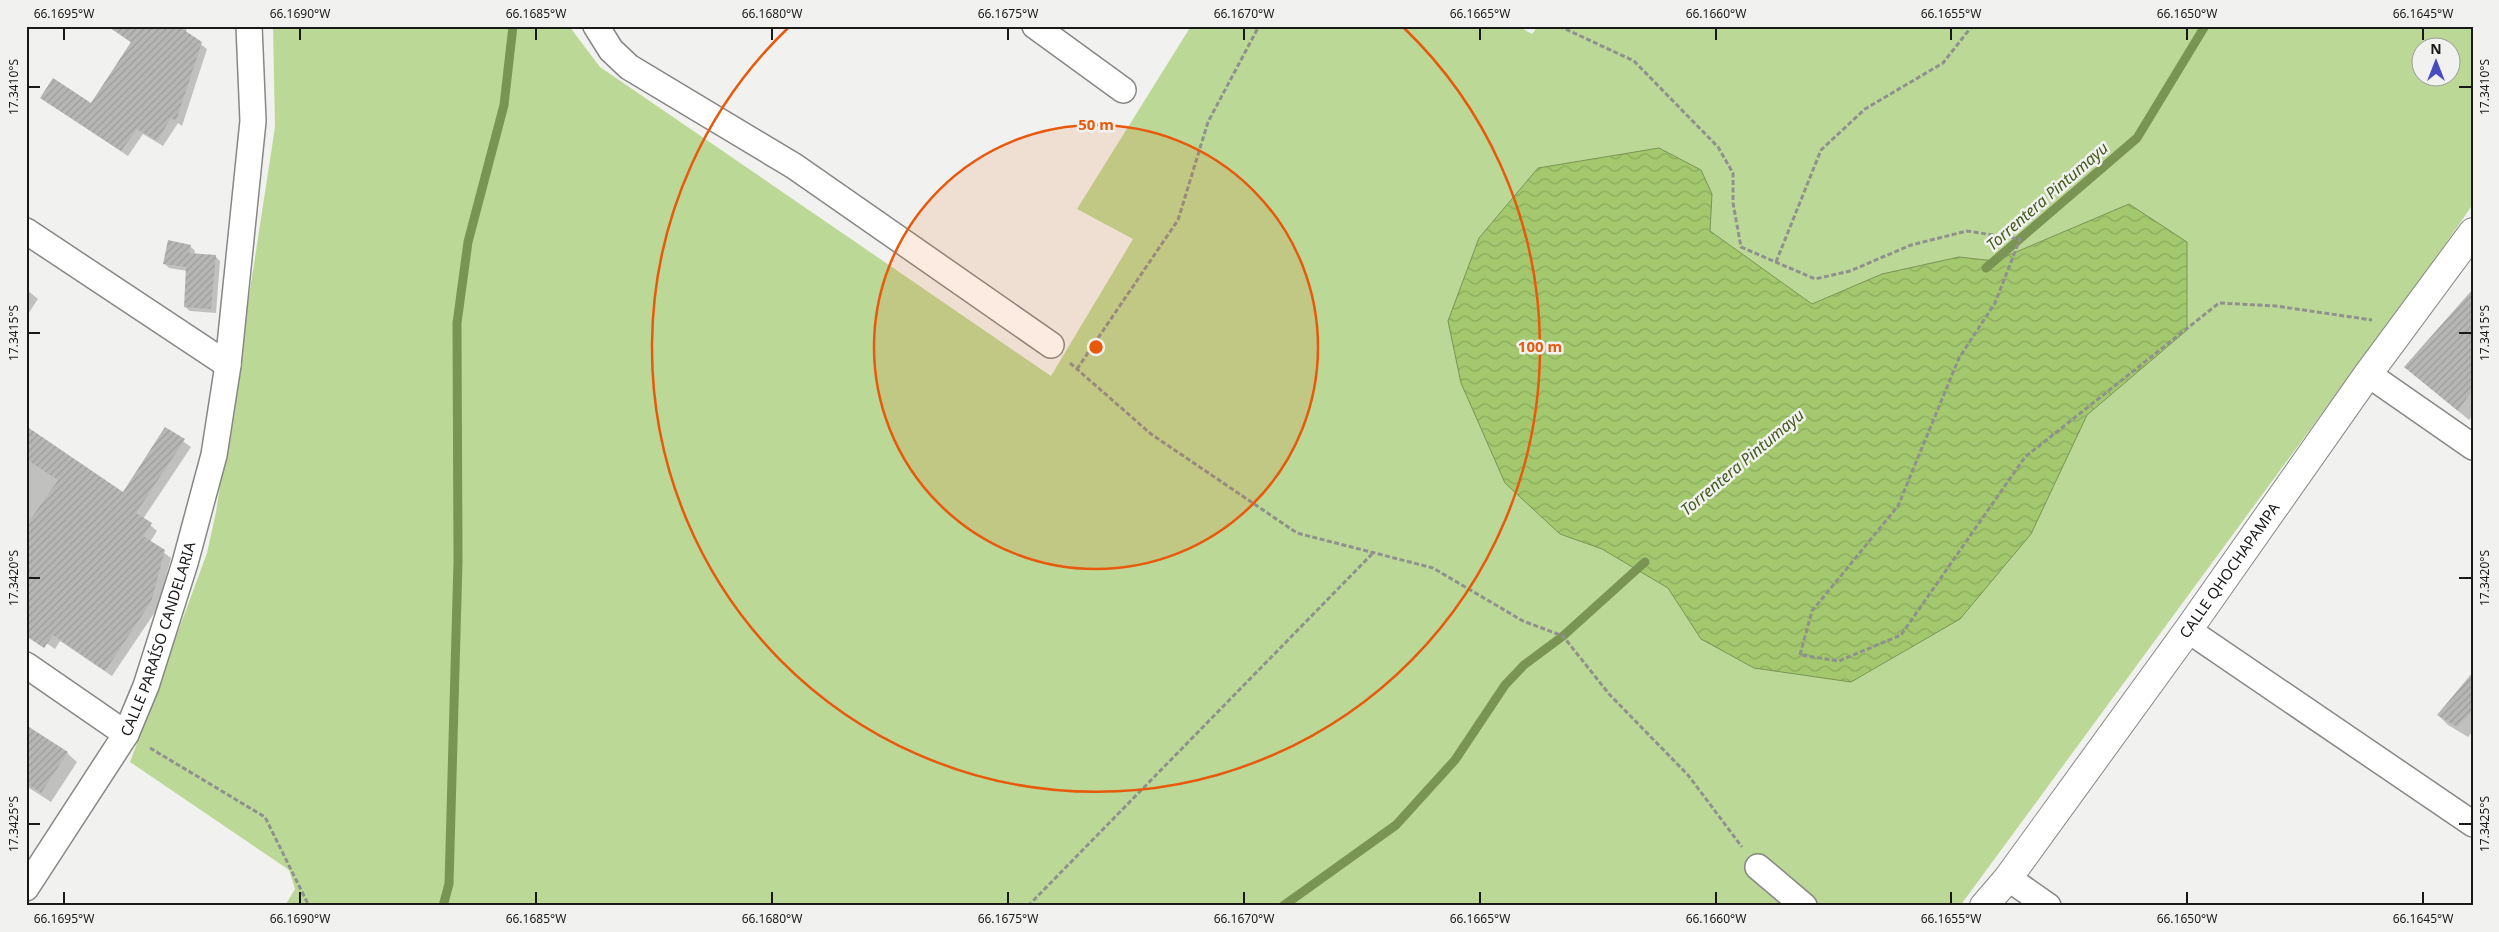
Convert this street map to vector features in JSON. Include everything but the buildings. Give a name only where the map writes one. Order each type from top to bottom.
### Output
[{"type":"street","name":"CALLE PARAÍSO CANDELARIA","points":[[26,888],[126,734],[146,686],[190,545],[214,455],[228,364],[252,121],[249,26]]},
{"type":"street","points":[[596,26],[611,50],[629,67],[794,166],[1051,345]]},
{"type":"street","points":[[1035,26],[1123,90]]},
{"type":"street","points":[[26,230],[228,364]]},
{"type":"street","name":"CALLE QHOCHAPAMPA","points":[[1984,906],[2008,878],[2188,630],[2368,374],[2473,232]]},
{"type":"street","points":[[2368,374],[2473,447]]},
{"type":"street","points":[[2188,630],[2473,824]]},
{"type":"street","points":[[26,666],[126,734]]},
{"type":"street","points":[[1758,867],[1804,906]]},
{"type":"street","points":[[2008,878],[2048,906]]},
{"type":"path","points":[[1078,369],[1178,220],[1208,122],[1259,26]]},
{"type":"path","points":[[1559,26],[1634,61],[1718,147],[1734,173],[1734,203],[1742,247],[1815,279],[1850,271],[1911,245],[1967,231],[2020,239],[1995,303],[1959,358],[1898,506],[1812,611],[1800,655],[1839,661],[1901,635],[2025,457],[2219,303],[2276,306],[2404,325]]},
{"type":"path","points":[[1776,262],[1821,150],[1865,108],[1942,63],[1972,26]]},
{"type":"path","points":[[1051,345],[1151,434],[1297,533],[1375,551],[1433,568],[1522,620],[1563,636],[1609,694],[1688,775],[1758,867]]},
{"type":"path","points":[[1028,906],[1375,551]]},
{"type":"path","points":[[126,734],[265,817],[309,906]]},
{"type":"shaded area","points":[[273,26],[569,26],[600,67],[1051,376],[1133,239],[1077,209],[1191,26],[1518,26],[1532,34],[1538,26],[2473,26],[2473,204],[2433,262],[1960,906],[285,906],[295,889],[289,870],[130,762],[207,553],[216,512],[275,127]]},
{"type":"water","points":[[1659,148],[1701,170],[1712,194],[1710,231],[1812,304],[1882,274],[1959,257],[1995,261],[2129,204],[2187,242],[2187,330],[2087,415],[2031,534],[1960,619],[1851,682],[1754,668],[1701,639],[1668,588],[1602,549],[1560,534],[1505,483],[1461,383],[1448,321],[1479,238],[1538,168]]},
{"type":"waterway","points":[[443,906],[449,884],[458,562],[457,323],[468,242],[504,105],[513,26]]},
{"type":"waterway","name":"Torrentera Pintumayu","points":[[1986,268],[2137,138],[2205,26]]},
{"type":"waterway","name":"Torrentera Pintumayu","points":[[1283,906],[1396,825],[1455,760],[1505,685],[1524,665],[1563,636],[1645,562]]}]
